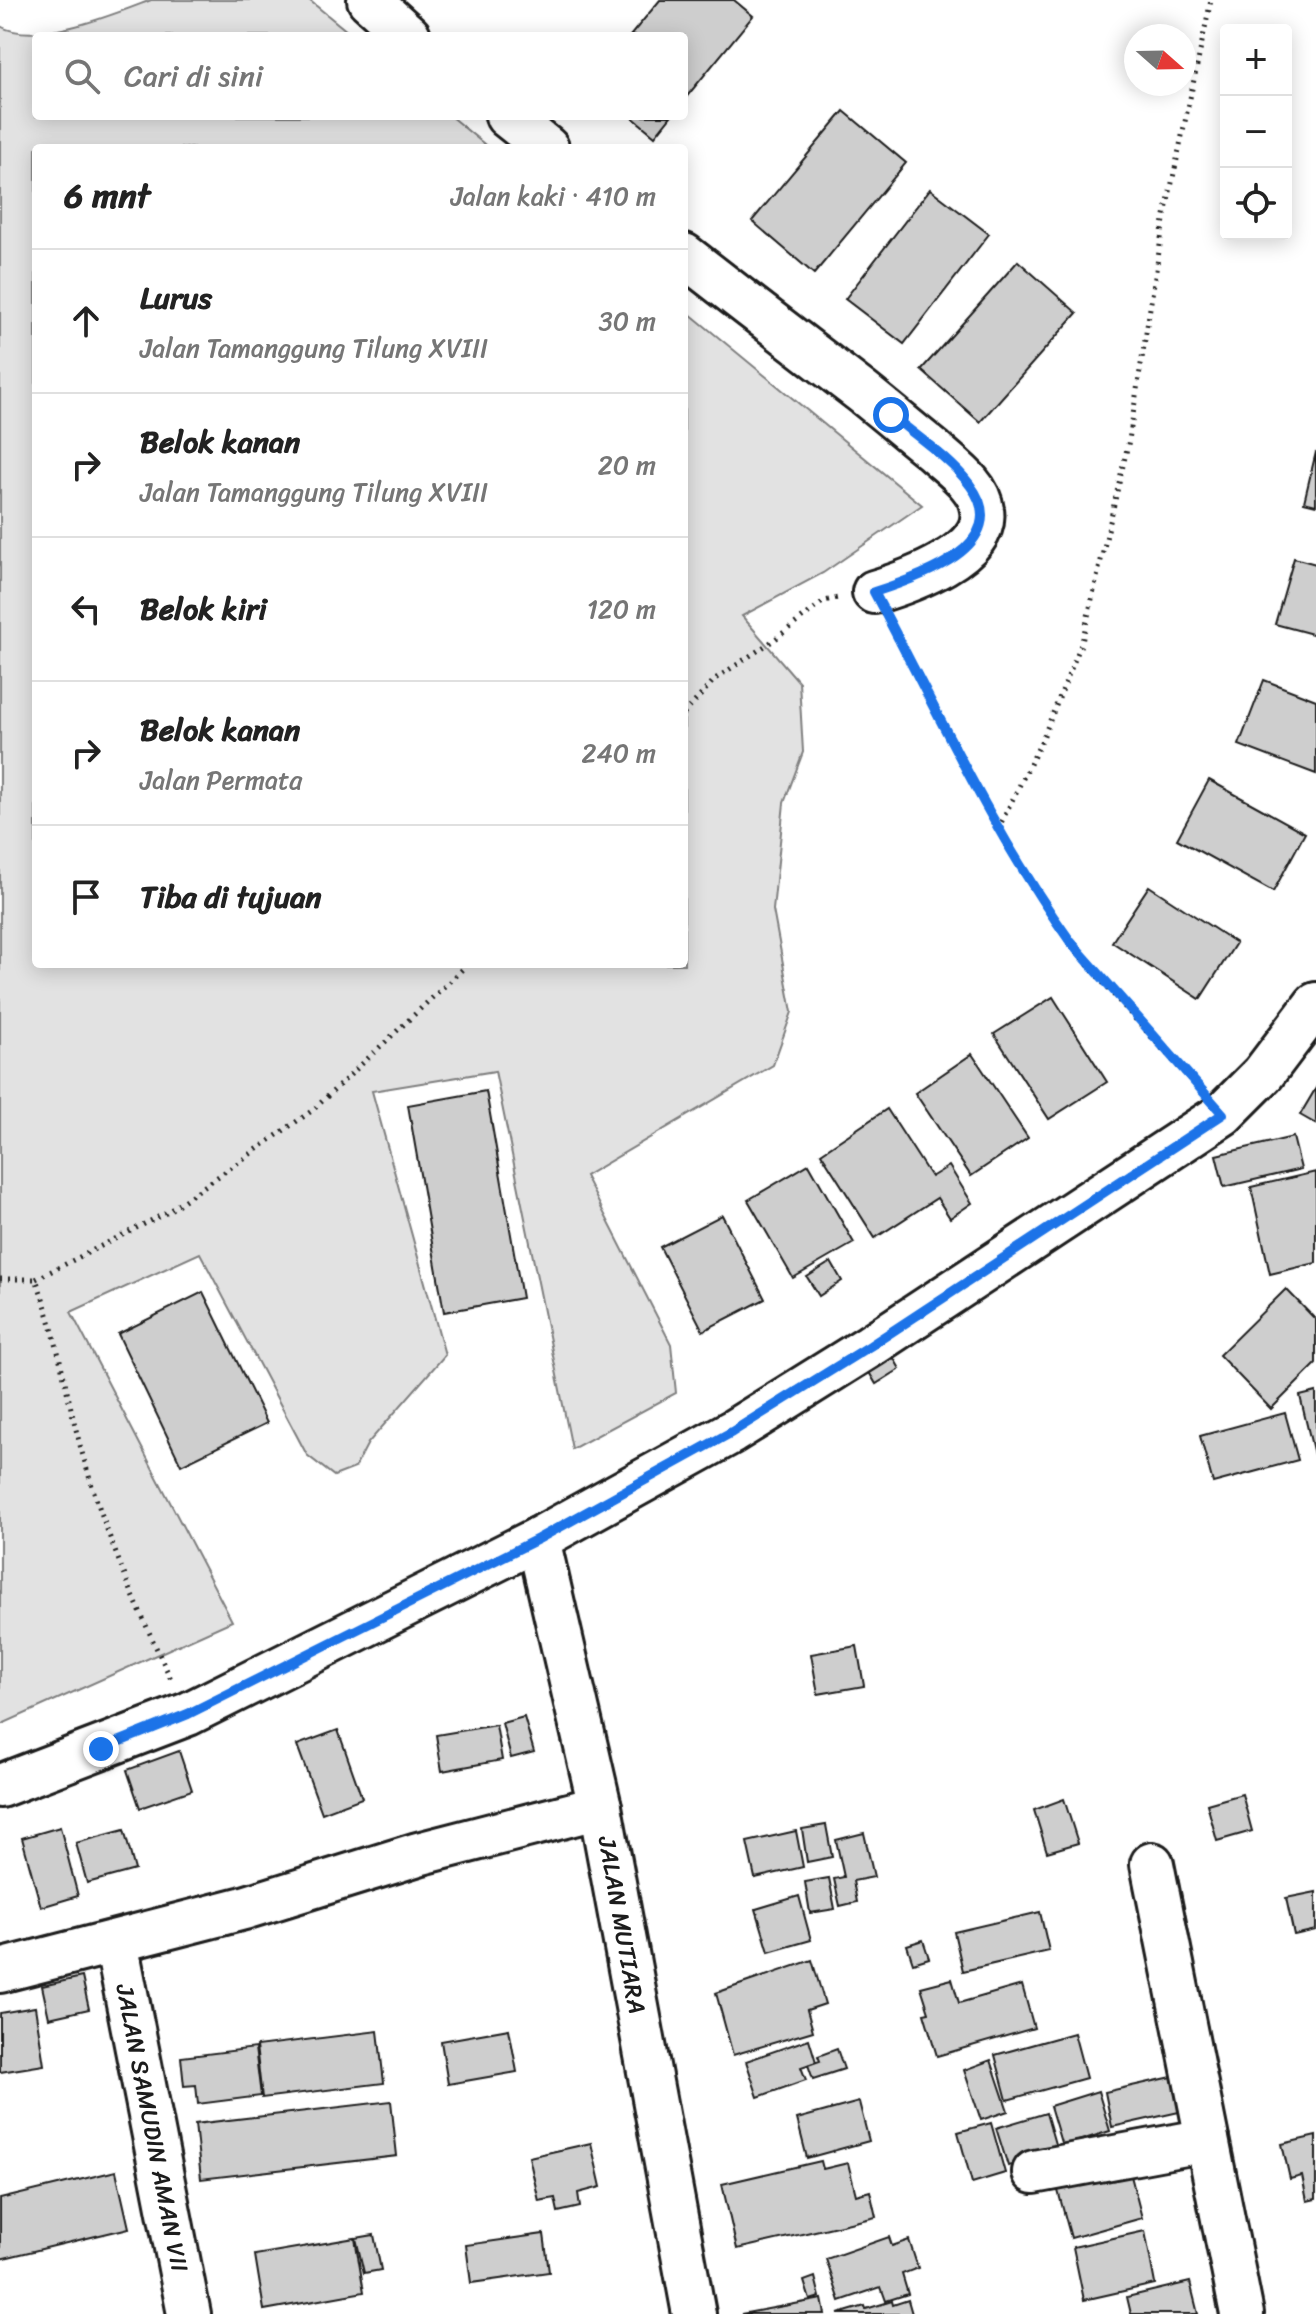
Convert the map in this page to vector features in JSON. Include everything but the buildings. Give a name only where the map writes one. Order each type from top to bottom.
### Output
[{"type":"street","points":[[369,0],[405,32]]},
{"type":"street","points":[[512,120],[542,144]]},
{"type":"street","points":[[688,258],[891,415],[962,476],[979,499],[983,511],[976,539],[961,552],[899,584],[874,592]]},
{"type":"street","points":[[0,1786],[188,1714],[538,1539],[745,1424],[870,1346],[1223,1114],[1263,1074],[1316,1004]]},
{"type":"street","name":"JALAN MUTIARA","points":[[538,1539],[600,1807],[694,2314]]},
{"type":"street","points":[[0,1971],[244,1908],[418,1854],[600,1807]]},
{"type":"street","points":[[1152,1864],[1242,2314]]},
{"type":"street","name":"JALAN SAMUDIN AMAN VII","points":[[116,1942],[189,2314]]},
{"type":"street","points":[[1034,2172],[1207,2140]]},
{"type":"path","points":[[998,829],[1042,740],[1082,642],[1129,440],[1164,220],[1211,0]]},
{"type":"path","points":[[688,709],[715,679],[774,640],[824,601],[874,592],[1029,882],[1070,941],[1223,1114]]},
{"type":"path","points":[[0,1279],[36,1279],[166,1213],[313,1110],[464,968]]},
{"type":"path","points":[[36,1279],[101,1511],[140,1613],[188,1714]]},
{"type":"shaded area","points":[[151,0],[309,0],[348,32],[44,32],[96,20]]},
{"type":"shaded area","points":[[0,26],[32,33],[32,120],[455,120],[484,144],[32,144],[32,968],[688,968],[688,312],[922,505],[823,573],[742,616],[799,682],[803,752],[784,803],[773,910],[792,1012],[773,1065],[585,1176],[671,1344],[676,1393],[572,1449],[495,1071],[372,1091],[445,1355],[368,1443],[355,1468],[334,1476],[307,1455],[200,1253],[71,1312],[232,1621],[0,1725]]},
{"type":"route","points":[[101,1749],[188,1714],[538,1539],[732,1432],[870,1346],[1223,1114],[1070,941],[1029,882],[874,592],[899,584],[961,552],[976,539],[983,511],[970,483],[891,415]]}]
